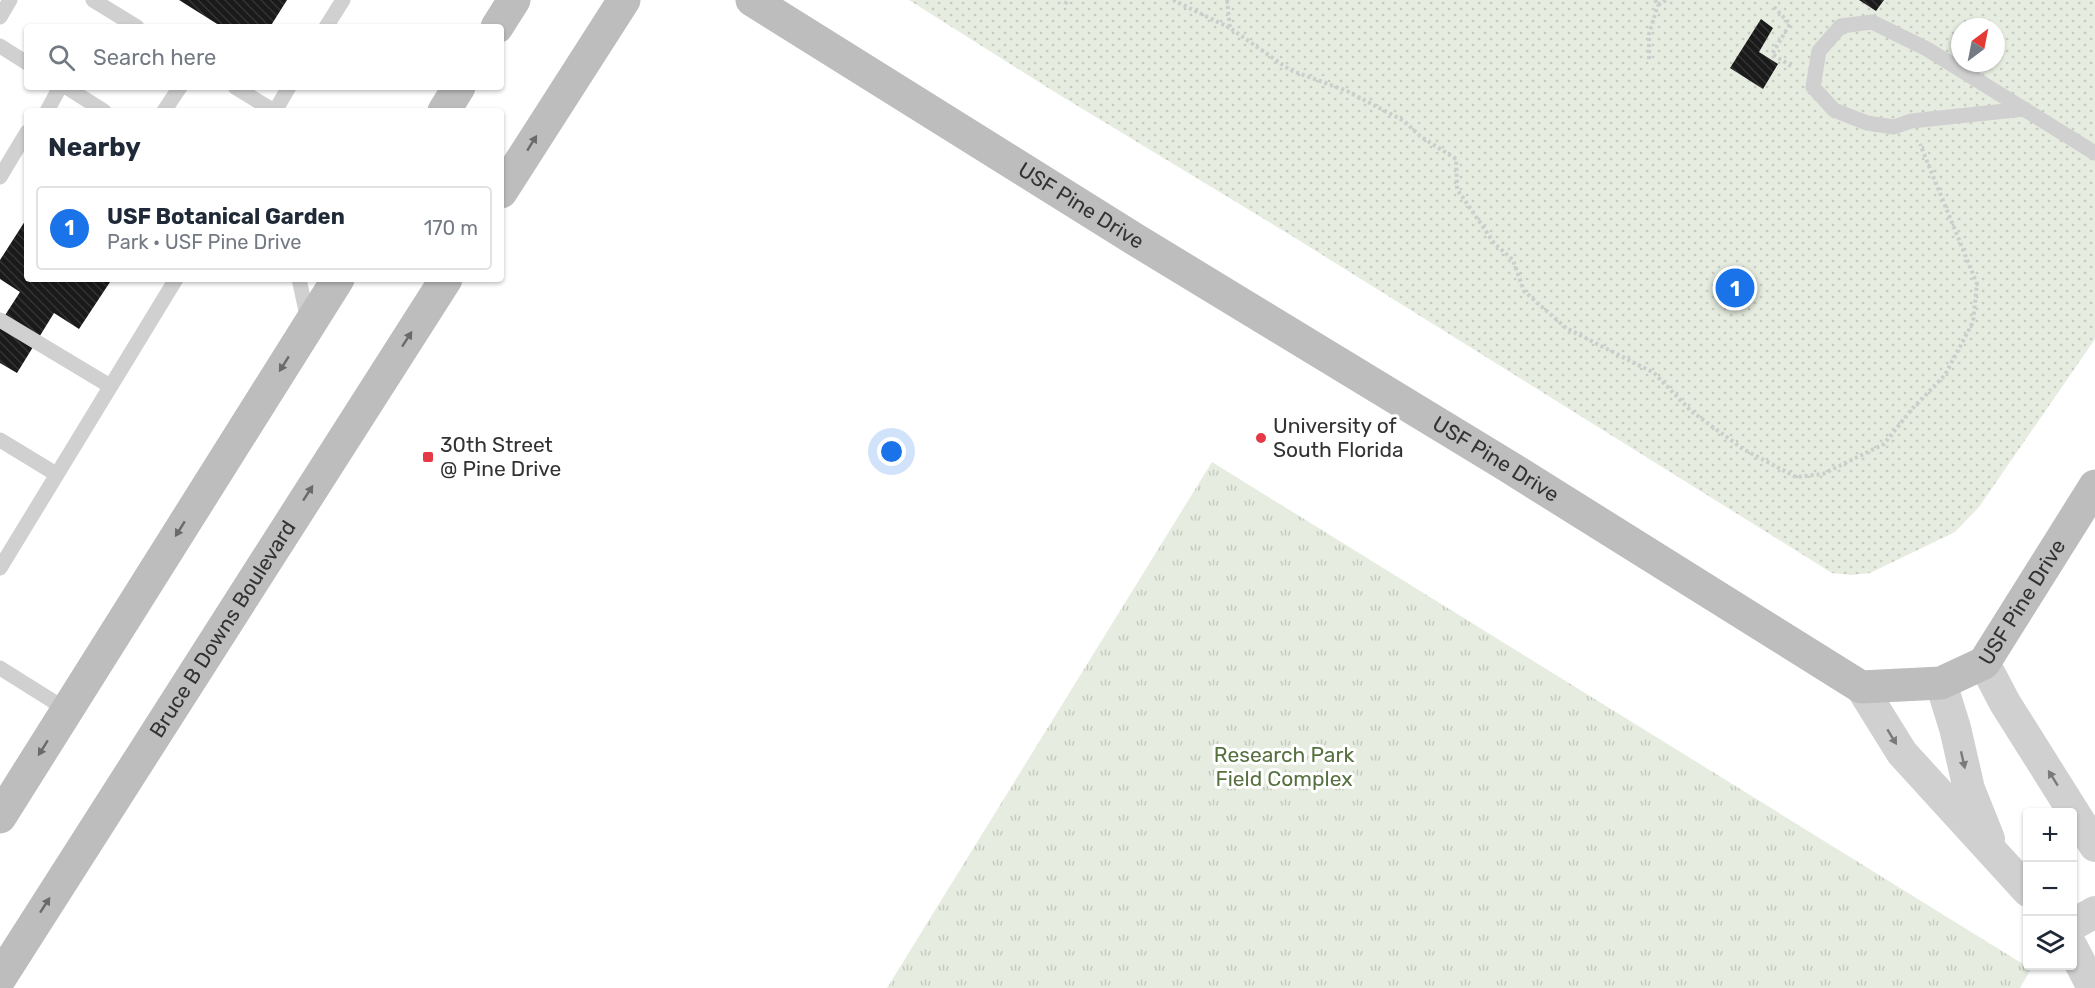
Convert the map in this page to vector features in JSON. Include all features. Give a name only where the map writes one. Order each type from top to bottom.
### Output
[{"type":"main road","points":[[499,24],[514,0]]},
{"type":"main road","points":[[504,187],[624,0]]},
{"type":"main road","name":"USF Pine Drive","points":[[752,0],[1136,240],[1516,471],[1862,687],[1941,683],[1984,663],[2095,486]]},
{"type":"main road","points":[[446,108],[457,90]]},
{"type":"main road","points":[[5,796],[67,710],[336,282]]},
{"type":"main road","name":"Bruce B Downs Boulevard","points":[[7,966],[444,282]]},
{"type":"main road","points":[[7,966],[8,988]]},
{"type":"street","points":[[1984,663],[2006,703],[2095,846]]},
{"type":"street","points":[[1941,683],[1955,728],[1969,789],[1996,856]]},
{"type":"street","points":[[1862,687],[1902,753],[2023,886]]},
{"type":"street","points":[[2077,923],[2095,912]]},
{"type":"street","points":[[2077,955],[2093,988]]},
{"type":"lane","points":[[0,17],[10,0]]},
{"type":"lane","points":[[93,0],[132,24]]},
{"type":"lane","points":[[328,24],[343,0]]},
{"type":"lane","points":[[2025,109],[1911,121],[1894,127],[1867,123],[1834,110],[1813,87],[1819,51],[1841,26],[1872,22],[1927,49],[2025,109],[2095,153]]},
{"type":"lane","points":[[0,46],[24,61]]},
{"type":"lane","points":[[49,108],[58,90]]},
{"type":"lane","points":[[71,90],[99,108]]},
{"type":"lane","points":[[166,108],[178,90]]},
{"type":"lane","points":[[240,90],[269,108]]},
{"type":"lane","points":[[276,108],[287,90]]},
{"type":"lane","points":[[0,177],[24,137]]},
{"type":"lane","points":[[0,568],[174,282]]},
{"type":"lane","points":[[300,282],[309,324]]},
{"type":"lane","points":[[0,320],[111,386]]},
{"type":"lane","points":[[0,440],[56,474]]},
{"type":"lane","points":[[0,668],[67,710]]},
{"type":"path","points":[[1173,0],[1230,28],[1290,70],[1347,91],[1404,121],[1420,136],[1456,159],[1457,189],[1494,243],[1513,260],[1524,291],[1566,328],[1654,373],[1691,411],[1743,449],[1796,477],[1823,474],[1884,444],[1911,409],[1946,375],[1973,322],[1977,284],[1911,121]]},
{"type":"path","points":[[1227,0],[1230,28]]},
{"type":"path","points":[[1649,59],[1649,34],[1657,2],[1666,0]]},
{"type":"path","points":[[1774,7],[1790,24],[1772,54],[1790,65]]},
{"type":"green space","points":[[909,0],[2095,0],[2095,339],[1979,507],[1955,532],[1870,573],[1852,575],[1832,573],[1292,236],[1053,91]]},
{"type":"green space","name":"Research Park Field Complex","points":[[1212,462],[2023,964],[2023,970],[2030,970],[2020,988],[887,988]]},
{"type":"building","points":[[179,0],[287,0],[272,24],[217,24]]},
{"type":"building","points":[[1859,0],[1884,0],[1876,11]]},
{"type":"building","points":[[1761,19],[1773,28],[1759,52],[1778,64],[1763,89],[1730,68]]},
{"type":"building","points":[[24,223],[24,282],[110,282],[79,329],[54,313],[17,373],[0,363],[0,323],[20,292],[0,279],[0,260]]},
{"type":"place","name":"USF Botanical Garden","points":[[1735,288]]},
{"type":"place","name":"University of South Florida","points":[[1261,438]]},
{"type":"place","name":"30th Street @ Pine Drive","points":[[428,457]]}]
